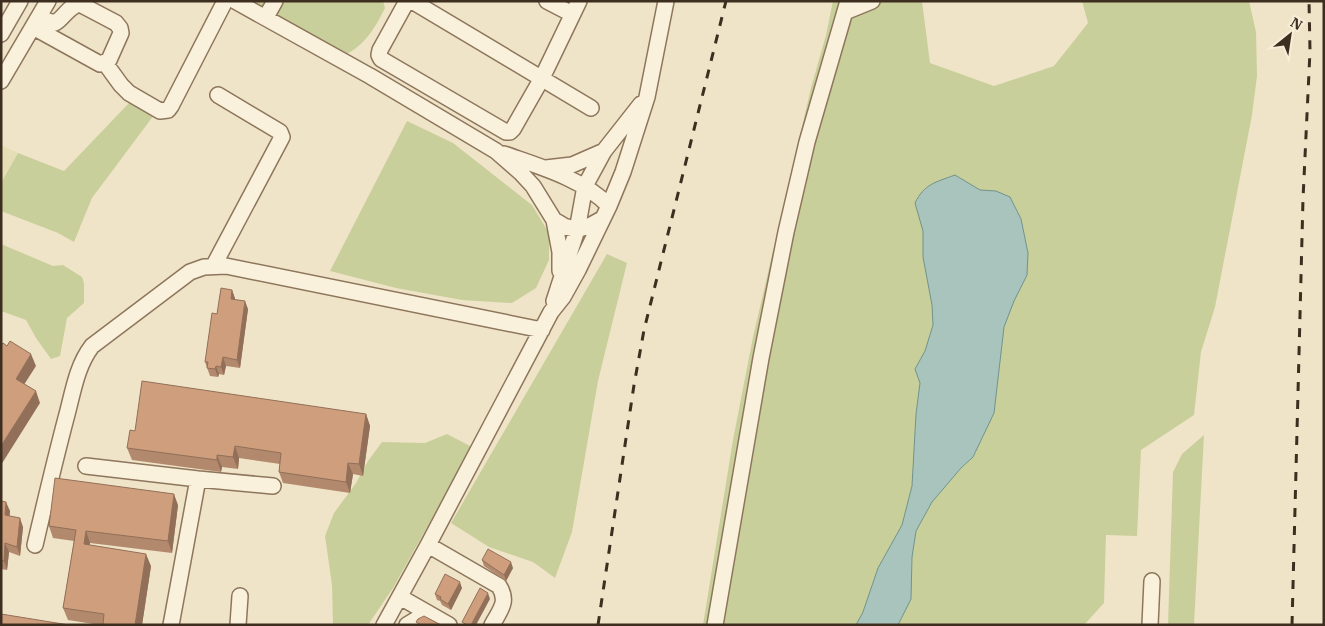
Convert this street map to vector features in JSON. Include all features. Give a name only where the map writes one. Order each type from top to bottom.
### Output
[{"type":"street","points":[[1,34],[20,1]]},
{"type":"street","points":[[1,81],[48,1]]},
{"type":"street","points":[[105,63],[129,93],[160,111],[168,110],[225,1]]},
{"type":"street","points":[[235,1],[378,80],[496,151],[544,168],[585,186],[601,197],[609,206]]},
{"type":"street","points":[[266,17],[275,1]]},
{"type":"street","points":[[407,1],[380,50],[378,55],[381,59],[506,132],[510,132],[513,129],[542,78],[576,8],[547,1]]},
{"type":"street","points":[[412,1],[591,108]]},
{"type":"street","points":[[384,625],[542,330],[570,286],[609,206],[630,152],[647,97],[666,1]]},
{"type":"street","points":[[715,625],[762,358],[789,219],[814,117],[846,7],[872,1]]},
{"type":"street","points":[[80,4],[116,24],[120,28],[121,33],[109,60],[100,64],[78,53],[35,23],[54,23],[61,20],[71,7],[80,4]]},
{"type":"street","points":[[214,265],[282,137],[280,132],[218,95]]},
{"type":"street","points":[[552,312],[577,230],[585,186],[604,151],[647,97]]},
{"type":"street","points":[[496,151],[533,186],[554,220],[560,252],[558,289]]},
{"type":"street","points":[[544,168],[572,165],[604,151]]},
{"type":"street","points":[[554,220],[564,226],[577,230],[602,219]]},
{"type":"street","points":[[35,545],[78,371],[84,357],[92,346],[190,272],[214,265],[226,266],[542,330]]},
{"type":"street","points":[[86,466],[274,486]]},
{"type":"street","points":[[171,625],[198,479]]},
{"type":"street","points":[[428,545],[498,586],[504,594],[505,601],[492,625]]},
{"type":"street","points":[[1150,625],[1152,581]]},
{"type":"street","points":[[238,625],[240,596]]},
{"type":"street","points":[[400,597],[449,625]]},
{"type":"street","points":[[407,625],[427,614]]},
{"type":"shaded area","points":[[1,145],[18,153],[1,183]]},
{"type":"green space","points":[[246,1],[383,1],[385,8],[364,41],[345,55]]},
{"type":"green space","points":[[833,1],[922,1],[930,63],[994,86],[1054,66],[1088,23],[1082,1],[1249,1],[1256,32],[1257,76],[1252,115],[1215,307],[1201,352],[1194,415],[1141,450],[1137,536],[1106,535],[1104,603],[1084,625],[898,625],[911,599],[912,557],[916,531],[932,502],[973,457],[994,413],[1004,327],[1028,253],[1021,219],[1010,198],[996,191],[980,190],[955,175],[915,203],[923,231],[923,257],[932,305],[933,325],[925,351],[915,369],[920,383],[916,414],[912,486],[902,525],[878,568],[863,612],[856,625],[703,625],[733,440],[753,337]]},
{"type":"green space","points":[[129,103],[139,105],[154,115],[92,198],[74,242],[58,233],[1,211],[1,183],[18,153],[64,171]]},
{"type":"green space","points":[[407,121],[453,143],[532,205],[549,233],[549,260],[536,288],[512,303],[462,300],[396,288],[330,271]]},
{"type":"green space","points":[[1,244],[53,266],[63,265],[82,277],[84,283],[84,303],[67,318],[60,356],[51,359],[26,320],[1,311]]},
{"type":"green space","points":[[607,254],[627,263],[598,381],[572,532],[555,578],[533,562],[489,547],[451,523]]},
{"type":"green space","points":[[447,434],[472,447],[393,588],[368,625],[333,625],[332,585],[325,536],[334,513],[382,442],[425,443]]},
{"type":"green space","points":[[1204,435],[1194,625],[1168,625],[1173,472],[1182,454]]},
{"type":"water","points":[[955,175],[980,190],[996,191],[1010,197],[1021,219],[1028,253],[1027,275],[1004,327],[994,413],[973,457],[932,502],[916,531],[912,557],[911,599],[898,625],[856,625],[863,612],[878,568],[902,525],[912,486],[916,414],[920,383],[915,369],[925,351],[933,325],[932,305],[923,257],[923,231],[915,203],[927,188],[936,182]]},
{"type":"building","points":[[221,288],[232,290],[231,299],[245,301],[237,360],[223,357],[221,367],[216,366],[215,369],[207,368],[208,362],[205,362],[212,313],[217,314]]},
{"type":"building","points":[[10,341],[31,354],[16,379],[36,391],[1,446],[1,346],[3,343],[7,346]]},
{"type":"building","points":[[142,381],[366,414],[359,464],[348,463],[346,482],[279,472],[281,453],[235,446],[233,457],[217,455],[217,460],[127,448],[130,430],[135,431]]},
{"type":"building","points":[[55,478],[174,494],[168,541],[86,531],[84,544],[146,554],[135,625],[103,625],[104,614],[63,608],[76,530],[49,526]]},
{"type":"building","points":[[1,501],[6,502],[5,515],[20,518],[17,547],[5,543],[4,561],[1,560]]},
{"type":"building","points":[[488,549],[511,562],[504,575],[482,560]]},
{"type":"building","points":[[445,574],[460,582],[448,604],[435,594]]},
{"type":"building","points":[[480,588],[488,593],[471,625],[467,625],[462,622]]},
{"type":"building","points":[[1,614],[69,625],[1,625]]},
{"type":"building","points":[[424,616],[441,625],[421,625],[416,622]]},
{"type":"railway","points":[[598,625],[644,330],[726,1]]},
{"type":"railway","points":[[1292,625],[1303,199],[1310,51],[1309,1]]}]
